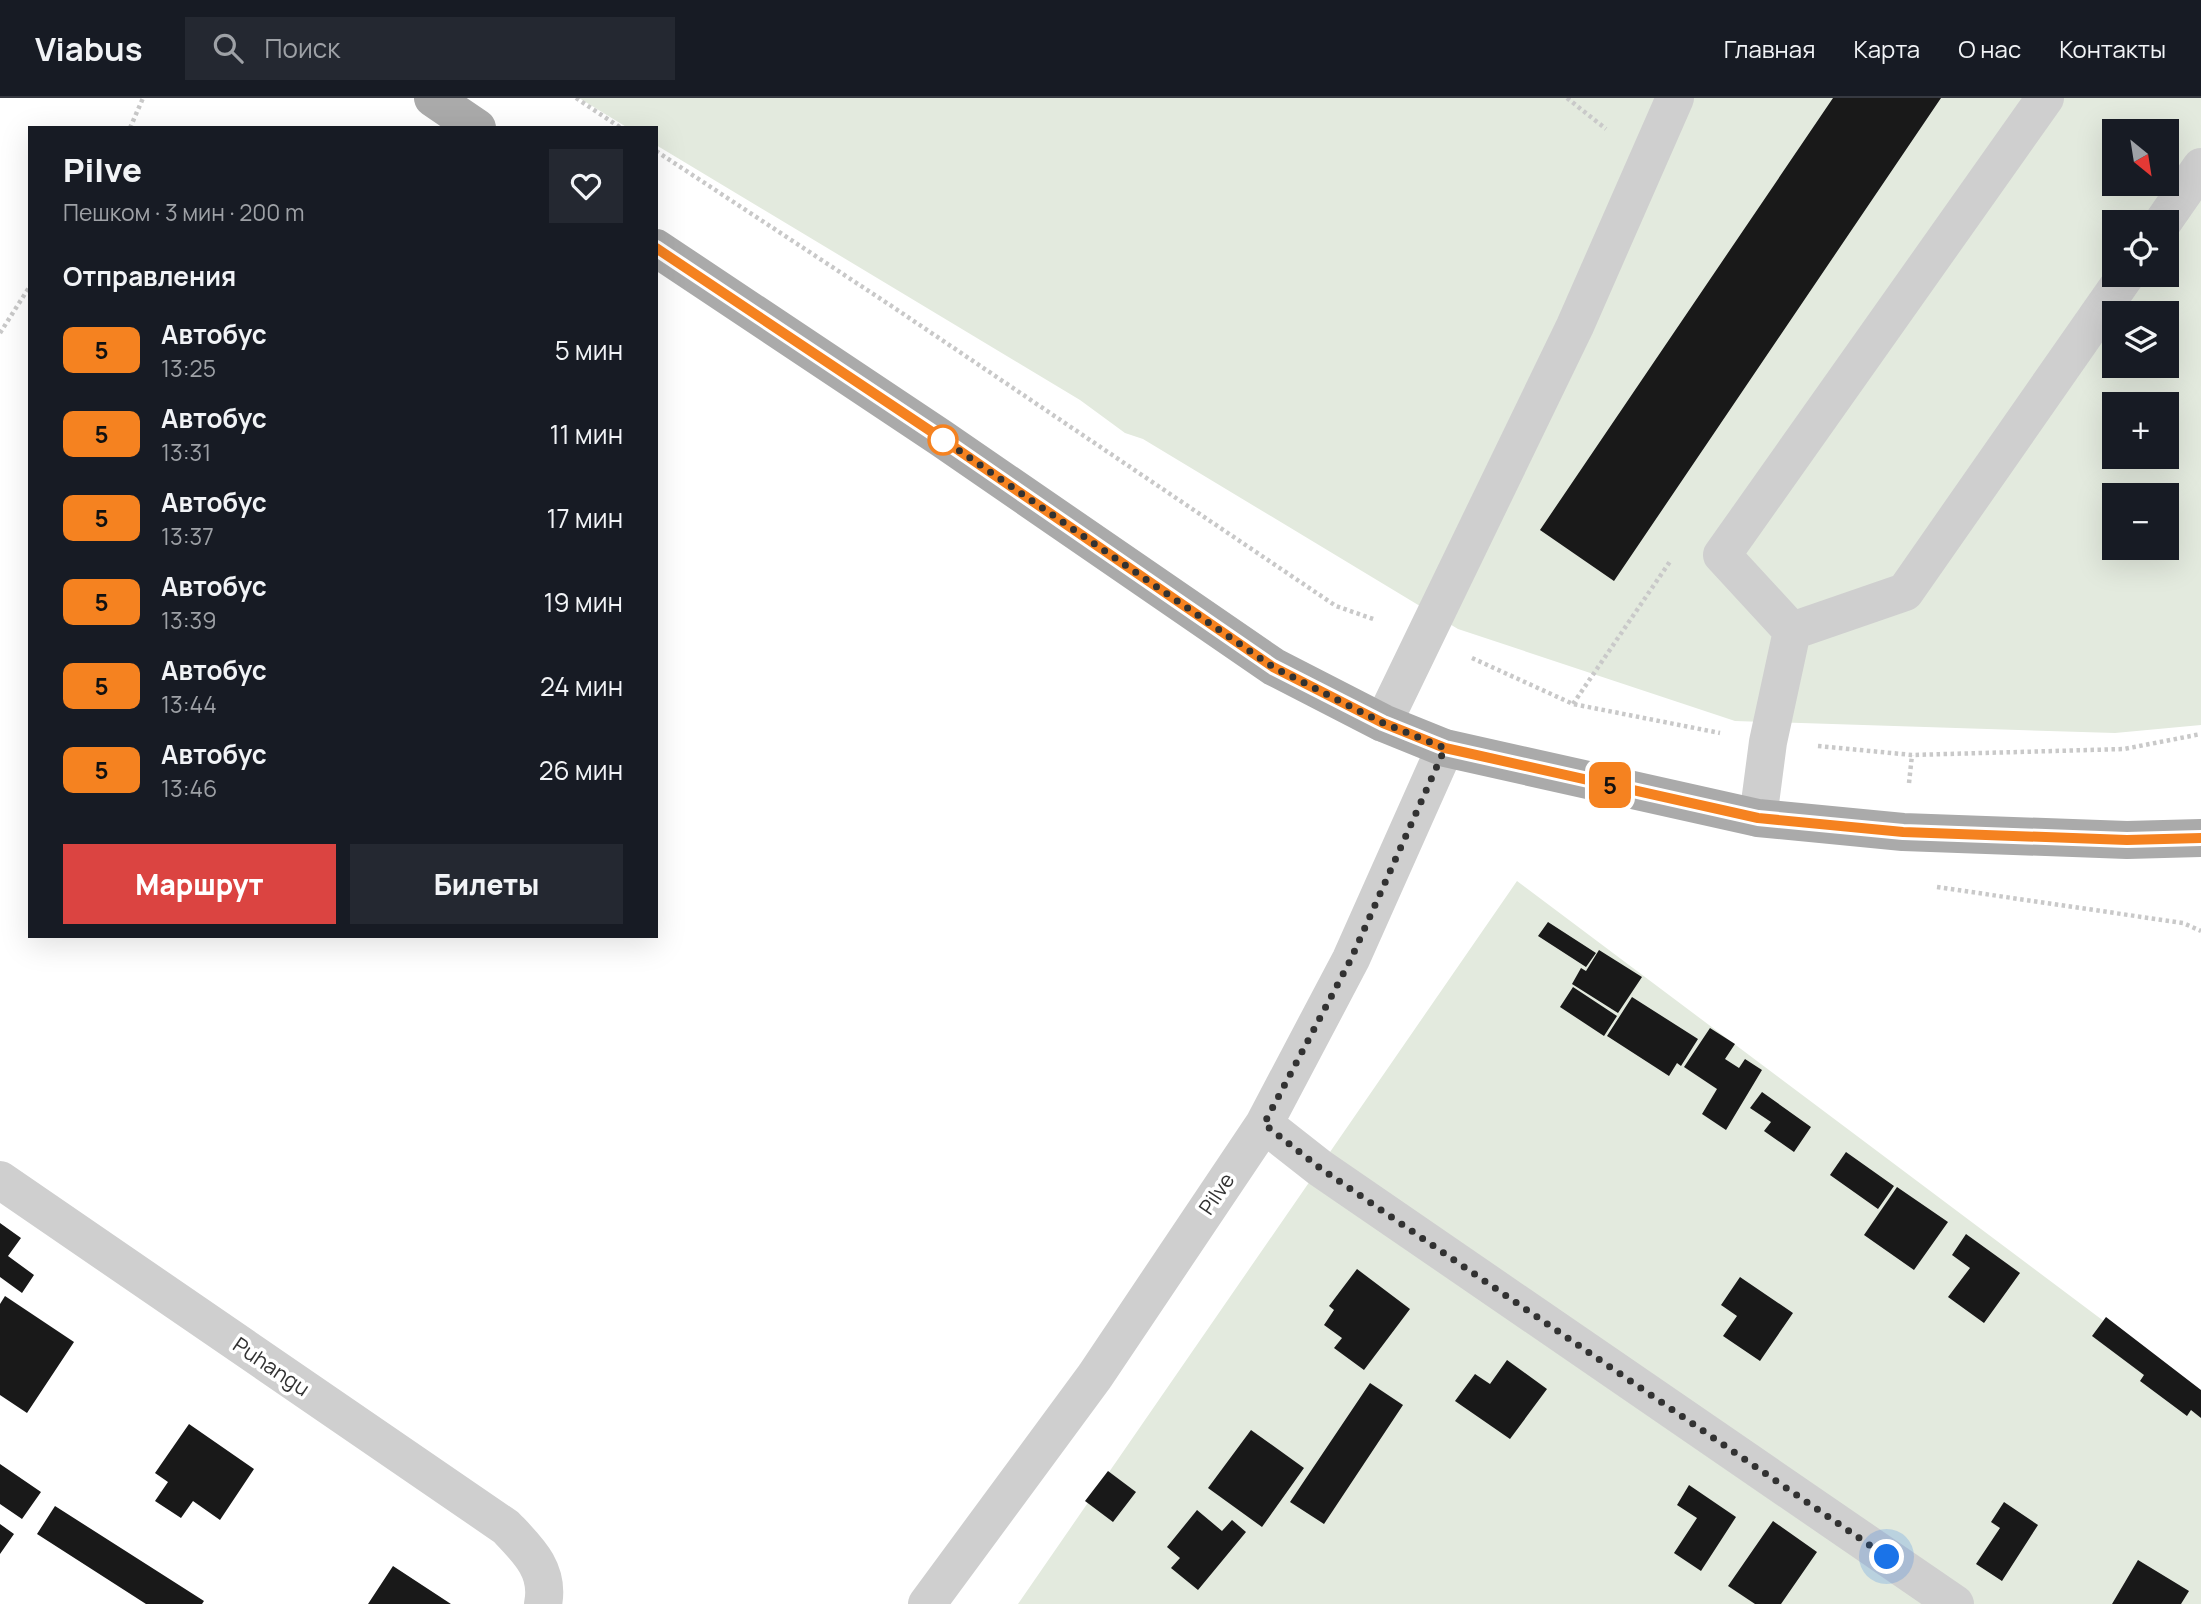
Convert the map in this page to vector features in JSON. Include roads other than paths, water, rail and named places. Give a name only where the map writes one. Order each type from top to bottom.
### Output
[{"type":"main road","points":[[433,98],[474,126]]},
{"type":"main road","points":[[658,249],[941,438],[1273,667],[1383,723],[1445,748],[1758,818],[1903,832],[2127,840],[2201,838]]},
{"type":"street","points":[[1383,723],[1575,326],[1675,98]]},
{"type":"street","points":[[1792,631],[1722,555],[2045,98]]},
{"type":"street","points":[[2171,210],[2201,167]]},
{"type":"street","points":[[1792,631],[1905,592],[2118,287]]},
{"type":"street","points":[[1758,818],[1768,742],[1792,631]]},
{"type":"street","name":"Pilve","points":[[927,1604],[1095,1376],[1264,1124],[1351,959],[1445,748]]},
{"type":"street","points":[[1264,1124],[1320,1168],[1955,1604]]},
{"type":"street","name":"Puhangu","points":[[0,1180],[506,1527],[537,1560],[545,1593],[543,1604]]}]
